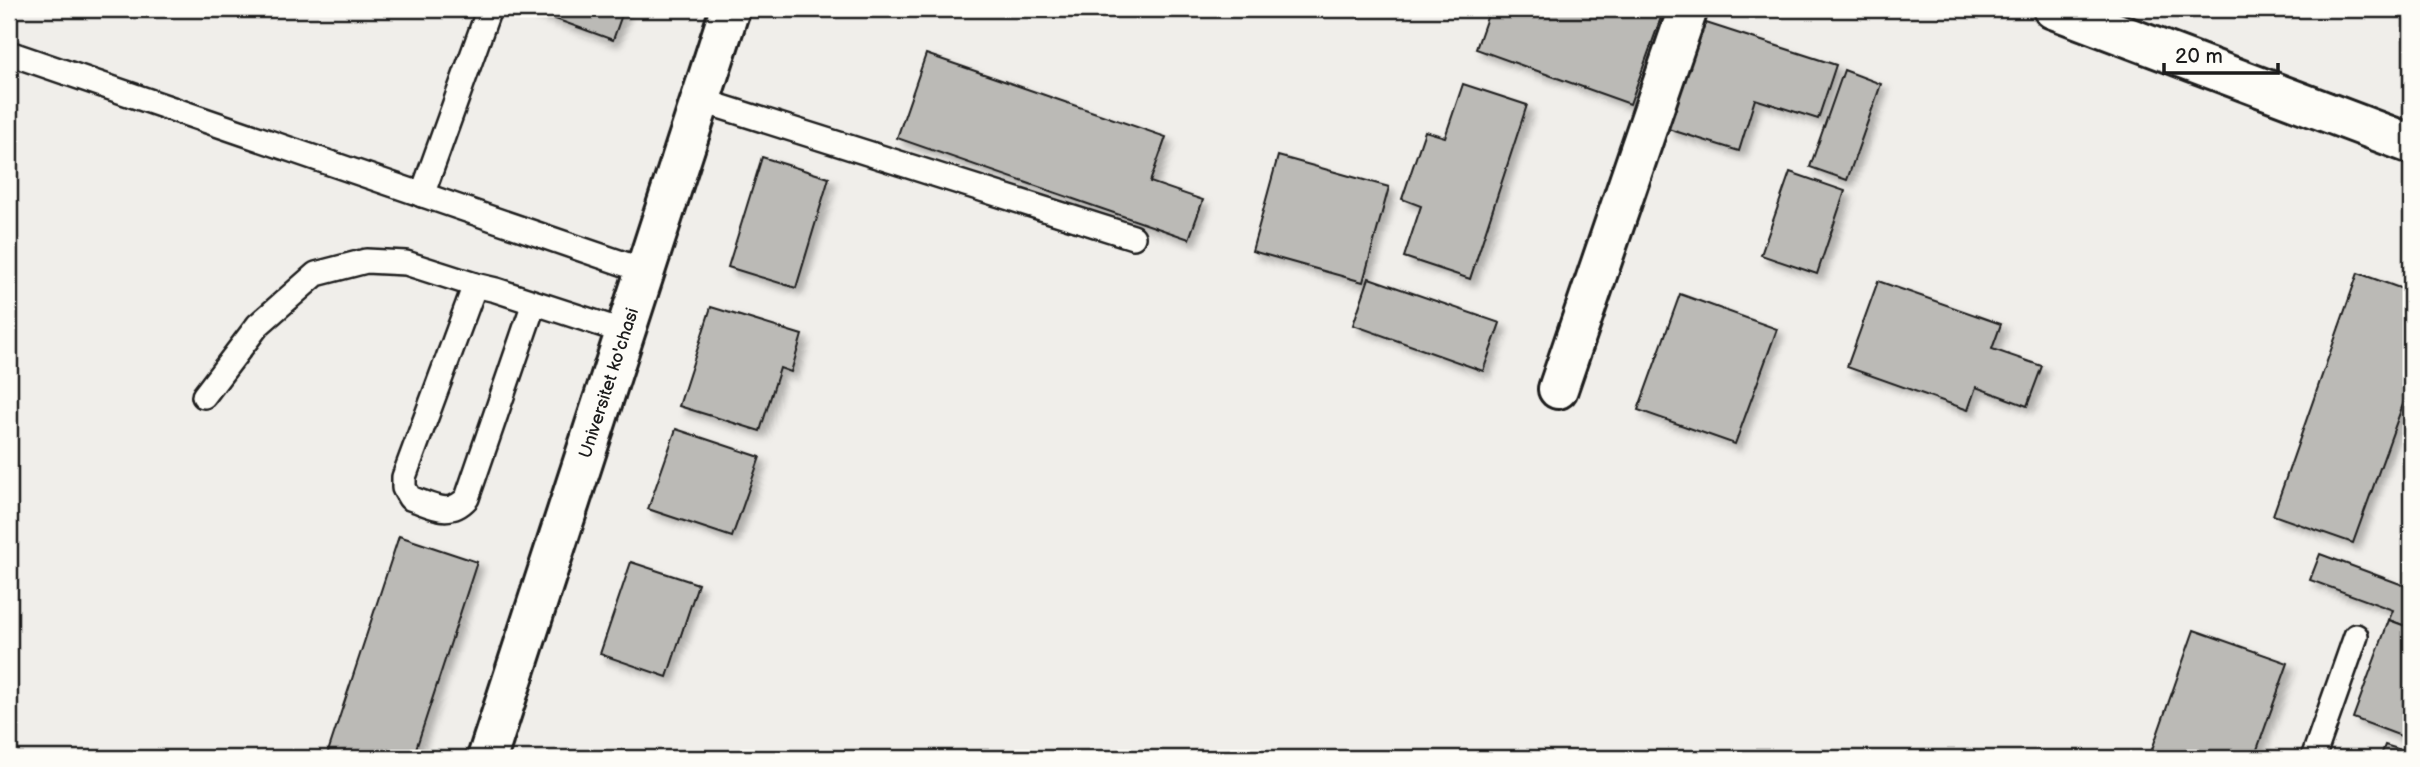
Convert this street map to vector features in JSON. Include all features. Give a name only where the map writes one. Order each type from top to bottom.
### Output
[{"type":"main road","name":"Universitet ko'chasi","points":[[487,758],[730,9]]},
{"type":"main road","points":[[1558,389],[1688,9]]},
{"type":"main road","points":[[2053,9],[2411,144]]},
{"type":"lane","points":[[422,195],[489,9]]},
{"type":"lane","points":[[9,53],[645,271]]},
{"type":"lane","points":[[700,100],[1133,237]]},
{"type":"lane","points":[[204,396],[258,325],[316,274],[366,261],[406,263],[625,332]]},
{"type":"lane","points":[[475,285],[404,477],[404,488],[410,498],[448,510],[459,507],[467,498],[534,303]]},
{"type":"lane","points":[[2314,758],[2356,636]]},
{"type":"building","points":[[528,9],[624,9],[613,40]]},
{"type":"building","points":[[1490,9],[1664,9],[1630,104],[1476,49]]},
{"type":"building","points":[[1703,22],[1836,65],[1818,119],[1755,99],[1739,151],[1668,129]]},
{"type":"building","points":[[926,54],[1166,137],[1150,182],[1203,200],[1189,239],[897,138]]},
{"type":"building","points":[[1844,70],[1881,84],[1847,180],[1810,167]]},
{"type":"building","points":[[1463,84],[1527,105],[1470,279],[1404,257],[1421,206],[1402,199],[1425,131],[1445,137]]},
{"type":"building","points":[[1278,156],[1389,187],[1363,282],[1252,251]]},
{"type":"building","points":[[762,157],[829,178],[796,288],[728,267]]},
{"type":"building","points":[[1790,172],[1845,191],[1817,274],[1761,255]]},
{"type":"building","points":[[2358,273],[2411,292],[2411,382],[2353,543],[2273,515]]},
{"type":"building","points":[[1369,278],[1500,323],[1483,371],[1353,325]]},
{"type":"building","points":[[1878,281],[2001,324],[1992,349],[2042,366],[2027,406],[1976,387],[1968,410],[1847,367]]},
{"type":"building","points":[[1680,294],[1777,329],[1735,444],[1638,410]]},
{"type":"building","points":[[711,307],[802,335],[791,372],[780,368],[760,431],[679,406]]},
{"type":"building","points":[[676,429],[760,457],[732,537],[648,509]]},
{"type":"building","points":[[399,536],[477,562],[413,758],[326,758]]},
{"type":"building","points":[[2320,554],[2411,588],[2411,628],[2389,620],[2393,610],[2310,580]]},
{"type":"building","points":[[631,562],[698,584],[667,677],[600,654]]},
{"type":"building","points":[[2389,620],[2411,628],[2411,709],[2401,736],[2353,718]]},
{"type":"building","points":[[2194,630],[2288,663],[2254,758],[2149,758]]},
{"type":"building","points":[[2411,709],[2411,739],[2401,736]]},
{"type":"building","points":[[2385,745],[2411,753],[2411,758],[2380,758]]}]
